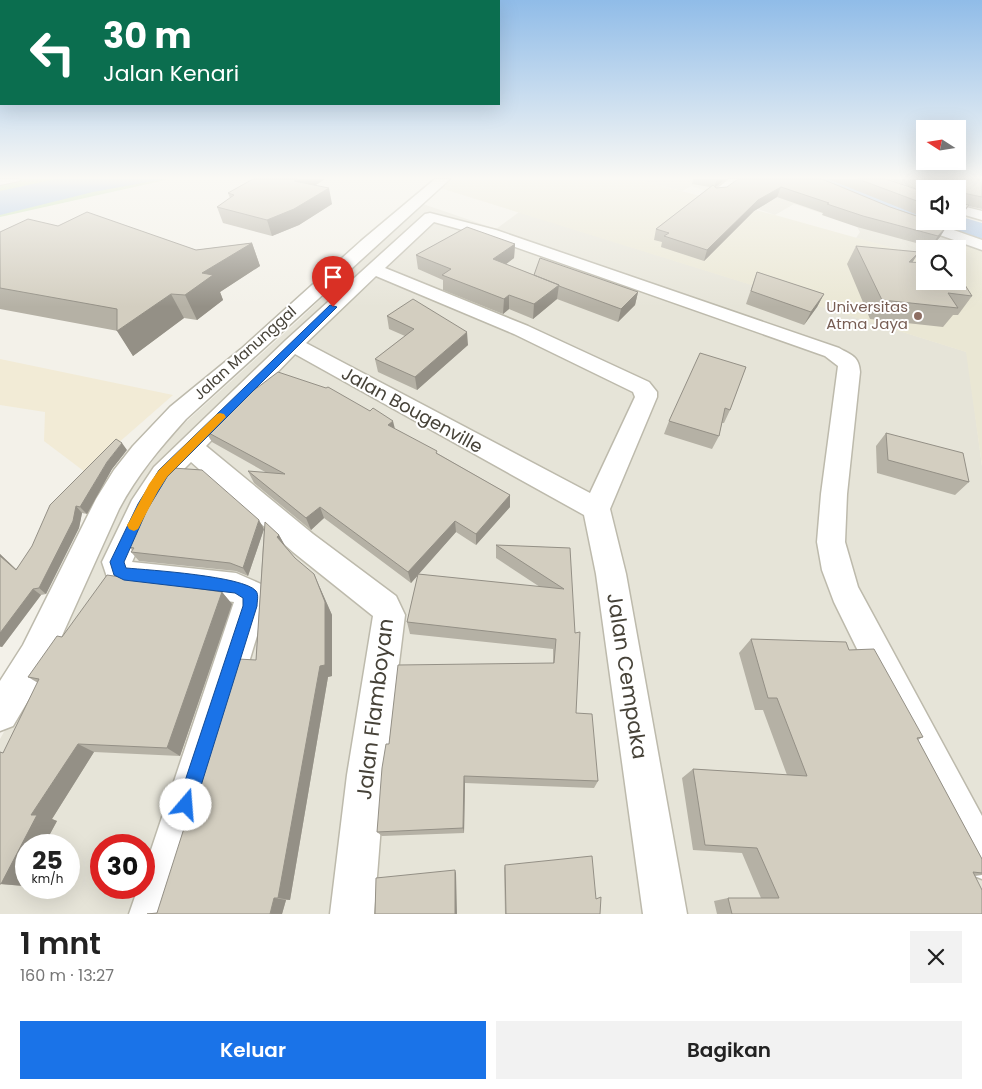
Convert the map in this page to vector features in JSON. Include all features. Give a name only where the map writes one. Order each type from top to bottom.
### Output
[{"type":"street","name":"Jalan Manunggal","points":[[0,713],[35,657],[106,507],[123,477],[142,452],[178,413],[248,353],[393,222]]},
{"type":"street","points":[[151,914],[250,606],[250,594],[236,587],[124,574],[119,571],[117,562],[153,488],[163,474],[293,344],[425,222]]},
{"type":"street","points":[[455,222],[832,352],[849,363],[850,372],[834,494],[831,542],[836,570],[845,592],[982,858]]},
{"type":"street","points":[[915,222],[982,245]]},
{"type":"street","points":[[373,269],[521,330],[641,387],[646,392],[646,397],[596,510]]},
{"type":"street","name":"Jalan Bougenville","points":[[293,344],[596,510]]},
{"type":"street","name":"Jalan Flamboyan","points":[[190,447],[303,543],[385,606],[389,615],[366,775],[352,914]]},
{"type":"street","name":"Jalan Cempaka","points":[[596,510],[611,574],[665,914]]},
{"type":"shaded area","points":[[401,222],[475,222],[496,229],[506,222],[550,222],[967,352],[982,466],[982,914],[0,914],[0,739],[58,635],[99,529],[177,430],[299,320]]},
{"type":"shaded area","name":"Universitas Atma Jaya","points":[[548,222],[799,222],[916,254],[916,290],[966,290],[966,246],[982,250],[982,466],[966,352]]},
{"type":"shaded area","points":[[846,222],[911,222],[916,224],[916,230],[932,230],[952,238],[946,240],[916,240],[916,255],[856,238],[860,232],[856,225]]},
{"type":"shaded area","points":[[0,359],[173,395],[85,472],[44,441],[45,412],[0,405]]},
{"type":"water","points":[[966,222],[982,223],[982,242],[947,230],[966,230]]},
{"type":"building","points":[[22,222],[39,222],[58,226],[67,222],[115,222],[196,250],[252,243],[202,273],[213,275],[185,295],[171,294],[117,331],[117,309],[0,288],[0,232]]},
{"type":"building","points":[[666,222],[736,222],[707,250],[664,236],[669,233],[656,229]]},
{"type":"building","points":[[884,222],[916,222],[916,230],[943,230],[938,236]]},
{"type":"building","points":[[467,227],[515,244],[493,259],[559,285],[534,304],[509,295],[504,299],[442,275],[451,269],[416,255]]},
{"type":"building","points":[[856,246],[916,252],[916,255],[909,262],[916,262],[916,290],[966,290],[966,287],[972,296],[948,293],[958,308],[882,300]]},
{"type":"building","points":[[540,258],[638,292],[621,309],[534,275]]},
{"type":"building","points":[[757,272],[824,294],[811,312],[751,291]]},
{"type":"building","points":[[413,299],[467,332],[415,377],[375,359],[414,329],[387,316]]},
{"type":"building","points":[[700,353],[746,367],[730,410],[725,408],[719,436],[669,421]]},
{"type":"building","points":[[278,372],[326,388],[328,387],[370,411],[373,408],[393,421],[388,425],[437,451],[436,453],[510,495],[476,534],[455,521],[408,572],[320,507],[306,518],[248,471],[285,474],[205,431],[234,402],[239,398],[241,400]]},
{"type":"building","points":[[886,433],[963,453],[969,482],[888,460]]},
{"type":"building","points":[[116,439],[122,443],[107,462],[80,507],[76,506],[73,521],[39,588],[33,589],[0,633],[0,556],[16,570],[32,546],[50,505]]},
{"type":"building","points":[[173,468],[202,470],[259,520],[243,568],[230,563],[131,552],[134,548],[129,547],[149,504],[167,473]]},
{"type":"building","points":[[265,522],[279,535],[277,537],[295,558],[314,574],[325,602],[325,665],[320,666],[278,898],[274,898],[270,914],[147,914],[157,913],[238,659],[256,660]]},
{"type":"building","points":[[496,545],[570,548],[575,633],[580,632],[576,713],[592,714],[598,781],[464,776],[463,828],[377,832],[382,768],[386,744],[389,744],[398,665],[554,663],[556,639],[407,622],[418,574],[564,589]]},
{"type":"building","points":[[107,575],[222,592],[167,748],[78,744],[31,815],[37,815],[27,834],[15,834],[15,857],[0,884],[0,752],[3,753],[39,679],[28,677],[57,636],[62,637]]},
{"type":"building","points":[[751,639],[846,642],[849,650],[874,649],[923,737],[917,738],[982,859],[982,873],[973,872],[982,890],[982,914],[732,914],[728,898],[779,898],[757,848],[705,845],[693,769],[807,776],[777,698],[768,698]]},
{"type":"building","points":[[592,856],[596,899],[601,897],[600,914],[506,914],[505,865]]},
{"type":"building","points":[[455,870],[455,914],[375,914],[376,878]]},
{"type":"slow traffic","points":[[134,525],[153,488],[163,474],[220,417]]},
{"type":"place","name":"Universitas Atma Jaya","points":[[918,316]]},
{"type":"route","points":[[186,805],[250,606],[250,594],[236,587],[124,574],[119,571],[117,562],[142,508],[163,474],[293,344],[333,307]]}]
